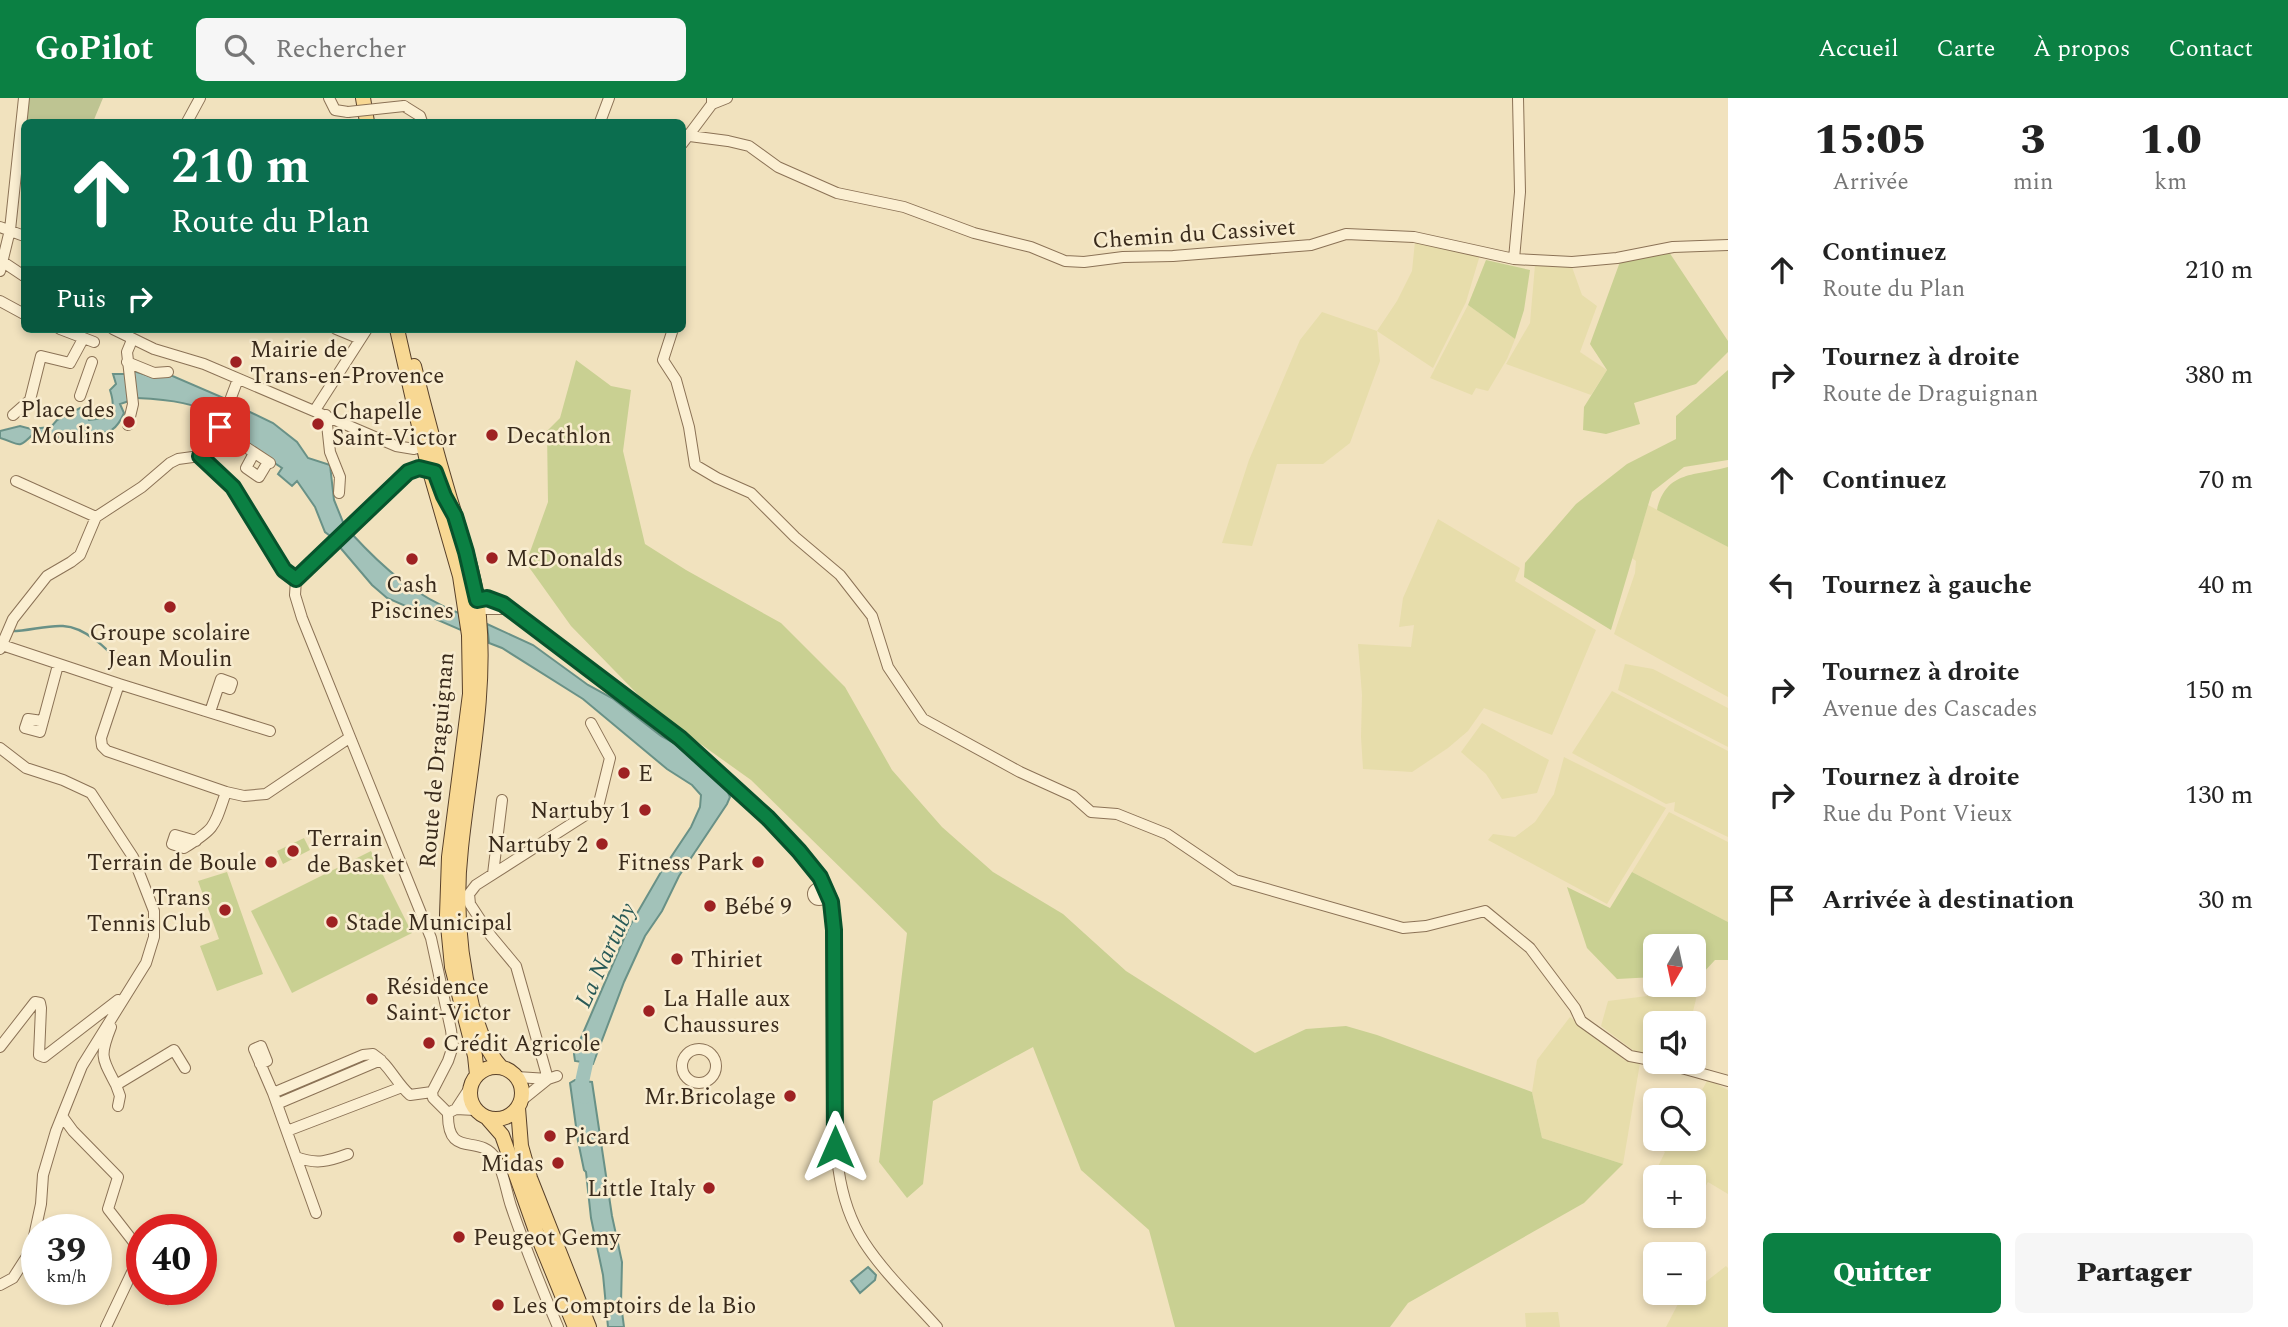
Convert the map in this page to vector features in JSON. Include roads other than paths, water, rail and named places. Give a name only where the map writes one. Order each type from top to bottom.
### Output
[{"type":"main road","points":[[363,98],[366,119]]},
{"type":"main road","points":[[372,98],[376,119]]},
{"type":"main road","name":"Route de Draguignan","points":[[398,333],[424,459],[473,609]]},
{"type":"main road","name":"Route de Draguignan","points":[[407,333],[424,459],[455,516],[466,552],[481,695],[461,850],[458,914],[463,965],[476,1020],[482,1038],[501,1067]]},
{"type":"main road","name":"Route de Draguignan","points":[[476,638],[449,857],[447,905],[452,967],[475,1056],[477,1074]]},
{"type":"main road","points":[[575,1327],[537,1234],[502,1135],[488,1119],[475,1110],[470,1100],[469,1089],[477,1074],[484,1069],[501,1067],[517,1076],[521,1084],[521,1146],[530,1178],[589,1327]]},
{"type":"main road","points":[[488,1119],[505,1118],[520,1104]]},
{"type":"street","points":[[23,119],[24,98]]},
{"type":"street","points":[[189,119],[200,98]]},
{"type":"street","points":[[329,98],[335,110],[347,116],[404,106],[421,119]]},
{"type":"street","points":[[601,119],[609,98]]},
{"type":"street","points":[[686,135],[712,101],[727,98]]},
{"type":"street","points":[[1514,259],[1520,192],[1518,98]]},
{"type":"street","name":"Chemin du Cassivet","points":[[686,138],[728,141],[749,146],[778,167],[837,193],[904,207],[974,233],[1031,247],[1065,261],[1311,245],[1346,234],[1414,237],[1514,259],[1572,262],[1618,258],[1673,247],[1728,245]]},
{"type":"street","points":[[21,159],[5,229],[2,266],[21,275]]},
{"type":"street","points":[[0,301],[21,312]]},
{"type":"street","points":[[13,415],[30,400],[41,356],[69,363],[88,340],[70,333]]},
{"type":"street","points":[[120,333],[132,340],[204,364],[407,449],[424,459],[437,475],[455,516]]},
{"type":"street","points":[[339,493],[340,477],[320,413],[364,333]]},
{"type":"street","points":[[672,333],[663,360],[676,380],[689,427],[695,466],[751,493],[795,537],[840,575],[872,616],[888,667],[923,719],[1020,772],[1073,796],[1091,812],[1117,814],[1167,834],[1235,880],[1403,928],[1426,926],[1485,911],[1530,948],[1575,1008],[1581,1021],[1630,1056],[1643,1059]]},
{"type":"street","points":[[128,425],[132,402],[127,352],[132,340]]},
{"type":"street","points":[[79,396],[92,362]]},
{"type":"street","points":[[127,366],[154,373],[169,372]]},
{"type":"street","points":[[200,456],[220,427],[238,379]]},
{"type":"street","points":[[211,439],[244,446],[269,463],[259,477],[246,468],[254,453]]},
{"type":"street","points":[[407,449],[424,459]]},
{"type":"street","points":[[270,730],[1,647],[4,629],[47,576],[80,555],[96,517],[142,487],[178,458],[200,456],[233,487],[284,570],[296,579]]},
{"type":"street","points":[[424,459],[296,579],[295,595],[349,738],[430,938],[453,1046],[449,1062],[432,1092],[433,1098],[452,1111],[475,1110]]},
{"type":"street","points":[[16,481],[96,517]]},
{"type":"street","points":[[473,609],[510,610],[680,738],[765,815],[820,877],[821,893],[831,917],[836,954],[835,1147],[839,1180],[853,1222],[863,1242],[937,1327]]},
{"type":"street","points":[[42,721],[58,665]]},
{"type":"street","points":[[119,684],[101,738],[102,746],[107,751],[226,792],[244,796],[266,794],[349,738]]},
{"type":"street","points":[[210,712],[219,685]]},
{"type":"street","points":[[552,1078],[516,966],[470,905],[469,894],[475,885],[598,807],[610,758],[591,723]]},
{"type":"street","points":[[0,748],[26,768],[91,793],[133,857],[154,911],[153,937],[146,963],[82,1066],[62,1115],[43,1175],[41,1204],[31,1250],[13,1278],[0,1285]]},
{"type":"street","points":[[196,841],[214,825],[226,792]]},
{"type":"street","points":[[493,874],[502,800]]},
{"type":"street","points":[[0,1046],[35,1002],[40,1003],[41,1008],[39,1055],[44,1057],[123,997]]},
{"type":"street","points":[[116,1008],[102,1052],[103,1060],[120,1096],[118,1105]]},
{"type":"street","points":[[116,1085],[174,1051],[185,1068]]},
{"type":"street","points":[[273,1093],[363,1055],[373,1054],[410,1095],[432,1092]]},
{"type":"street","points":[[277,1104],[381,1060]]},
{"type":"street","points":[[260,1064],[316,1213]]},
{"type":"street","points":[[1702,1074],[1728,1081]]},
{"type":"street","points":[[517,1076],[552,1078]]},
{"type":"street","points":[[520,1104],[552,1078]]},
{"type":"street","points":[[287,1131],[401,1087]]},
{"type":"street","points":[[469,1089],[452,1111],[448,1129],[453,1138],[461,1143],[480,1147],[496,1159],[511,1206],[558,1327]]},
{"type":"street","points":[[62,1115],[73,1131],[118,1177],[107,1209],[126,1233]]},
{"type":"street","points":[[296,1157],[324,1163],[348,1154]]},
{"type":"street","points":[[106,1327],[126,1286]]},
{"type":"water","points":[[130,370],[150,376],[168,374],[226,399],[218,425],[213,417],[194,406],[135,398]]},
{"type":"water","points":[[113,374],[126,374],[129,401],[120,404],[124,413],[116,427],[111,430],[78,439],[72,432],[68,432],[64,437],[51,438],[44,442],[33,434],[21,444],[0,438],[0,431],[20,426],[31,429],[51,427],[57,420],[80,408],[89,420],[104,418],[112,406],[110,390],[116,384]]},
{"type":"water","points":[[231,403],[273,423],[297,442],[308,458],[330,465],[334,500],[345,527],[333,538],[325,532],[315,507],[297,481],[292,486],[278,474],[282,468],[240,440],[244,432],[222,427]]},
{"type":"water","points":[[351,533],[401,580],[429,599],[461,614],[463,631],[387,598],[372,585],[338,545]]},
{"type":"water","points":[[487,624],[533,645],[588,685],[612,698],[661,736],[683,748],[725,786],[730,797],[679,876],[662,911],[645,936],[624,982],[593,1064],[575,1061],[574,1054],[628,929],[691,827],[700,807],[701,795],[583,699],[502,648],[489,643]]},
{"type":"water","points":[[575,1080],[592,1082],[612,1216],[622,1262],[621,1304],[624,1327],[608,1327],[603,1275],[591,1218],[586,1172],[578,1141],[570,1083]]},
{"type":"water","points":[[868,1267],[876,1275],[875,1280],[860,1293],[851,1281]]},
{"type":"waterway","points":[[12,631],[72,627],[96,640],[123,666]]},
{"type":"waterway","name":"La Nartuby","points":[[584,1097],[582,1082],[590,1045]]},
{"type":"place","name":"Mairie de Trans-en-Provence","points":[[236,362]]},
{"type":"place","name":"Place des Moulins","points":[[129,422]]},
{"type":"place","name":"Chapelle Saint-Victor","points":[[318,424]]},
{"type":"place","name":"Decathlon","points":[[492,435]]},
{"type":"place","name":"McDonalds","points":[[492,558]]},
{"type":"place","name":"Cash Piscines","points":[[412,559]]},
{"type":"place","name":"Groupe scolaire Jean Moulin","points":[[170,607]]},
{"type":"place","name":"E","points":[[624,773]]},
{"type":"place","name":"Nartuby 1","points":[[645,810]]},
{"type":"place","name":"Nartuby 2","points":[[602,844]]},
{"type":"place","name":"Terrain de Basket","points":[[293,851]]},
{"type":"place","name":"Terrain de Boule","points":[[271,862]]},
{"type":"place","name":"Fitness Park","points":[[758,862]]},
{"type":"place","name":"Bébé 9","points":[[710,906]]},
{"type":"place","name":"Trans Tennis Club","points":[[225,910]]},
{"type":"place","name":"Stade Municipal","points":[[332,922]]},
{"type":"place","name":"Thiriet","points":[[677,959]]},
{"type":"place","name":"Résidence Saint-Victor","points":[[372,999]]},
{"type":"place","name":"La Halle aux Chaussures","points":[[649,1011]]},
{"type":"place","name":"Crédit Agricole","points":[[429,1043]]},
{"type":"place","name":"Mr.Bricolage","points":[[790,1096]]},
{"type":"place","name":"Picard","points":[[550,1136]]},
{"type":"place","name":"Midas","points":[[558,1163]]},
{"type":"place","name":"Little Italy","points":[[709,1188]]},
{"type":"place","name":"Peugeot Gemy","points":[[459,1237]]},
{"type":"place","name":"Les Comptoirs de la Bio","points":[[498,1305]]}]
